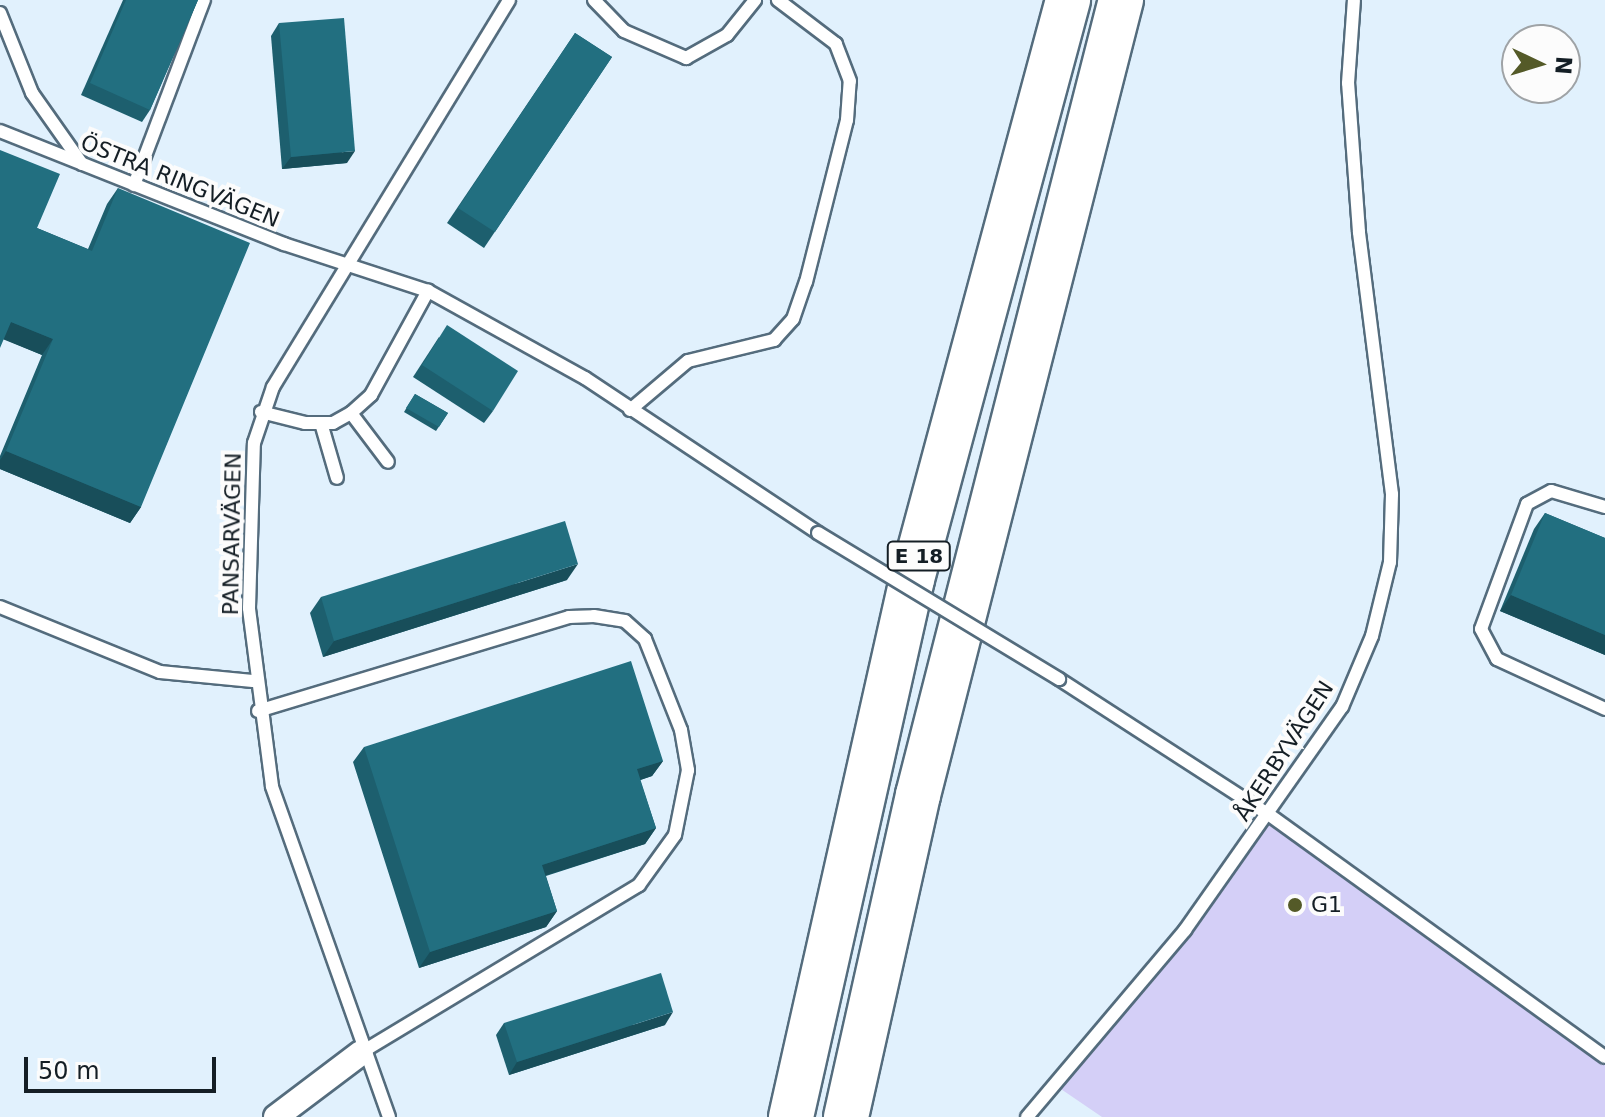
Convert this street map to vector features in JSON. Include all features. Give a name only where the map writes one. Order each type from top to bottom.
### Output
[{"type":"highway","name":"E 18","points":[[791,1117],[912,579],[1068,0]]},
{"type":"highway","name":"E 18","points":[[846,1117],[918,795],[1121,0]]},
{"type":"street","points":[[276,1117],[361,1053]]},
{"type":"lane","points":[[134,185],[204,0]]},
{"type":"lane","name":"PANSARVÄGEN","points":[[389,1117],[361,1053],[272,786],[258,711],[253,681],[251,520],[261,412],[509,0]]},
{"type":"lane","points":[[594,0],[624,31],[686,58],[718,43],[755,0]]},
{"type":"lane","points":[[630,410],[688,361],[774,340],[793,319],[806,282],[847,120],[850,81],[836,44],[778,0]]},
{"type":"lane","name":"ÅKERBYVÄGEN","points":[[1027,1117],[1083,1045],[1145,982],[1268,814],[1342,707],[1372,636],[1390,562],[1390,464],[1348,83],[1354,0]]},
{"type":"lane","points":[[0,13],[32,93],[82,164]]},
{"type":"lane","name":"ÖSTRA RINGVÄGEN","points":[[0,131],[134,185],[428,291],[505,328],[818,533],[1059,679],[1268,814],[1605,1057]]},
{"type":"lane","points":[[261,412],[321,423],[351,413],[371,395],[428,291]]},
{"type":"lane","points":[[351,413],[388,462]]},
{"type":"lane","points":[[321,423],[337,478]]},
{"type":"lane","points":[[1605,507],[1551,491],[1527,504],[1481,629],[1485,645],[1507,665],[1605,709]]},
{"type":"lane","points":[[0,607],[160,672],[253,681]]},
{"type":"lane","points":[[258,711],[569,617],[594,616],[625,621],[645,639],[681,730],[688,770],[675,835],[639,885],[361,1053]]},
{"type":"shaded area","name":"G1","points":[[1268,822],[1605,1063],[1605,1117],[1102,1117],[1055,1085],[1146,987]]},
{"type":"building","points":[[126,0],[198,0],[150,110],[90,83]]},
{"type":"building","points":[[344,18],[355,151],[291,157],[279,23]]},
{"type":"building","points":[[575,33],[612,57],[495,232],[458,208]]},
{"type":"building","points":[[0,150],[60,174],[37,228],[92,251],[118,188],[250,243],[141,507],[6,451],[53,339],[11,322],[0,348]]},
{"type":"building","points":[[447,325],[518,371],[493,411],[422,365]]},
{"type":"building","points":[[415,394],[448,413],[439,427],[406,408]]},
{"type":"building","points":[[1545,513],[1605,538],[1605,635],[1511,595]]},
{"type":"building","points":[[565,521],[578,564],[334,641],[321,597]]},
{"type":"building","points":[[631,661],[663,761],[637,769],[656,828],[542,865],[557,911],[430,952],[364,747]]},
{"type":"building","points":[[661,973],[673,1012],[517,1062],[504,1023]]},
{"type":"place","name":"G1","points":[[1295,905]]}]
